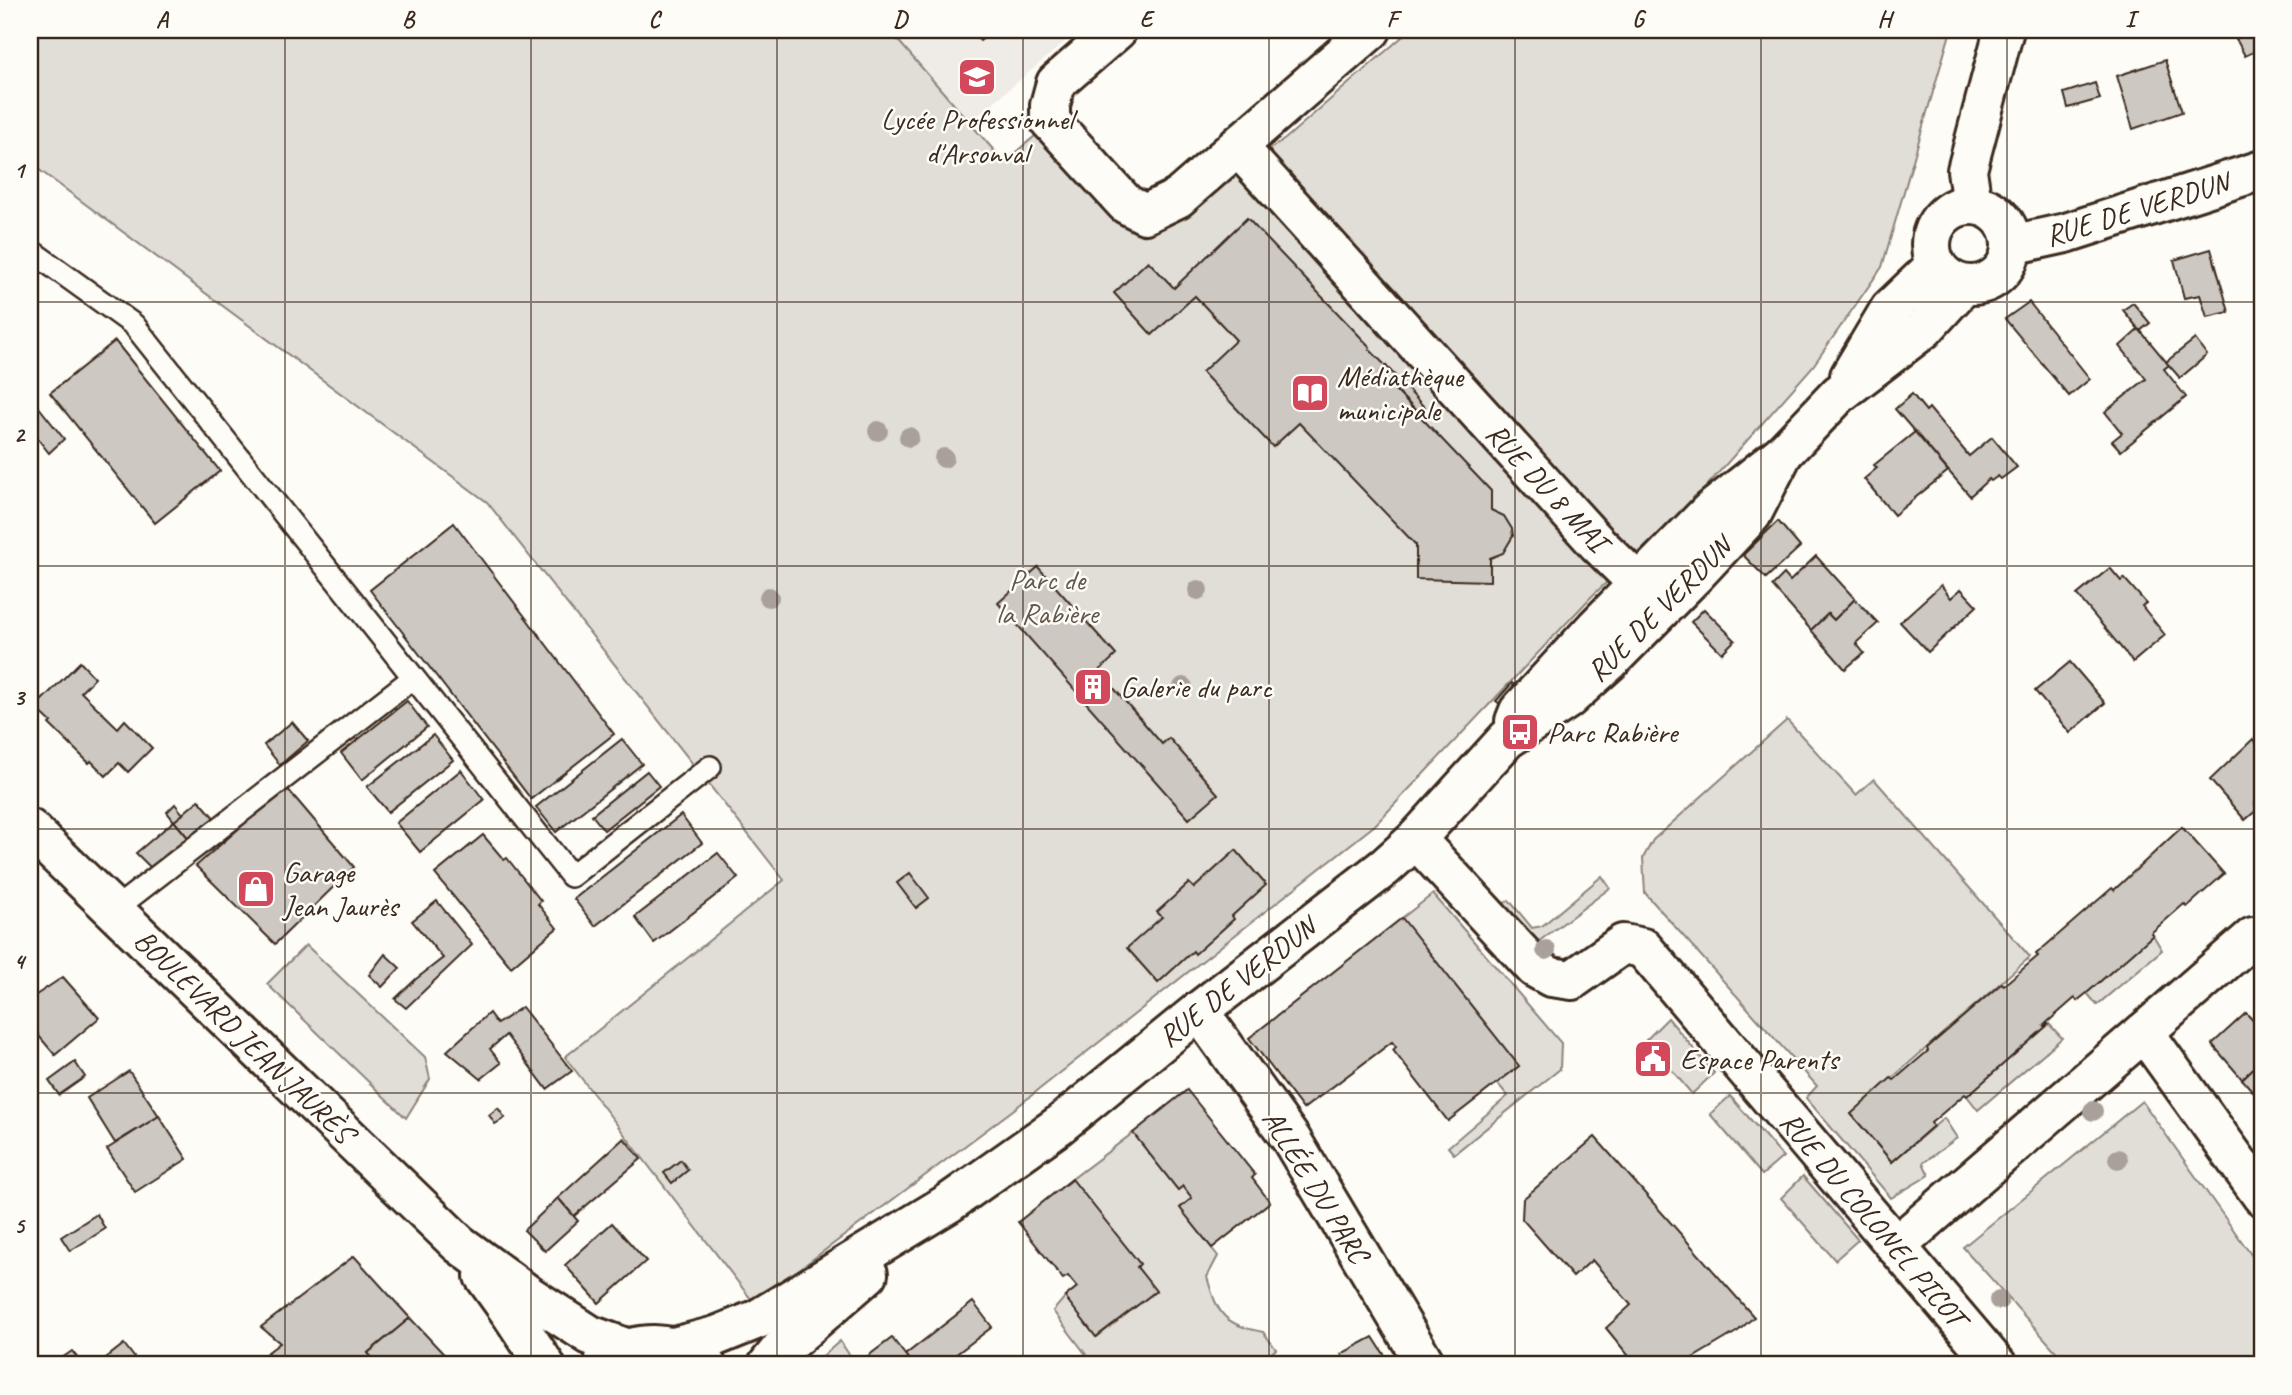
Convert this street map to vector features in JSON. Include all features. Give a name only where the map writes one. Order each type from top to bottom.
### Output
[{"type":"main road","points":[[1117,30],[1056,83],[1050,105],[1051,121],[1126,204],[1145,214],[1178,198],[1371,30]]},
{"type":"main road","points":[[1972,205],[1967,170],[2004,30]]},
{"type":"main road","name":"RUE DU 8 MAI","points":[[1238,147],[1597,543],[1651,596]]},
{"type":"main road","name":"RUE DE VERDUN","points":[[2011,245],[2066,233],[2262,170]]},
{"type":"main road","points":[[1972,205],[1984,207],[2004,222],[2011,245],[2005,268],[1997,276],[1976,285],[1950,275],[1931,241],[1940,219],[1949,212],[1972,205]]},
{"type":"main road","name":"RUE DE VERDUN","points":[[611,1357],[650,1344],[690,1356],[716,1336],[758,1319],[949,1203],[1058,1126],[1199,1011],[1385,867],[1416,839],[1507,739],[1519,711],[1651,596],[1709,512],[1783,453],[1839,394],[1890,309],[1950,275]]},
{"type":"main road","name":"BOULEVARD JEAN JAURÈS","points":[[30,829],[459,1244],[531,1297],[590,1335],[611,1357]]},
{"type":"main road","name":"RUE DU COLONEL PICOT","points":[[1416,839],[1527,960],[1551,977],[1572,980],[1623,944],[1643,948],[1997,1365]]},
{"type":"main road","points":[[1896,1246],[2253,937]]},
{"type":"main road","name":"ALLÉE DU PARC","points":[[1199,1011],[1291,1139],[1426,1365]]},
{"type":"main road","points":[[2144,1032],[2262,1196]]},
{"type":"main road","name":"RUE DE VERDUN","points":[[768,1365],[780,1350],[949,1203]]},
{"type":"main road","name":"BOULEVARD JEAN JAURÈS","points":[[459,1244],[545,1365]]},
{"type":"lane","points":[[30,250],[134,325],[571,876],[710,767]]},
{"type":"lane","points":[[114,911],[413,678]]},
{"type":"shaded area","name":"Lycée Professionnel d'Arsonval","points":[[889,30],[1079,30],[969,123]]},
{"type":"green space","name":"Parc de la Rabière","points":[[30,30],[889,30],[1004,162],[1041,131],[1110,209],[1213,186],[1285,139],[1410,30],[1951,30],[1882,267],[1813,366],[1691,504],[1592,596],[1375,825],[1013,1110],[754,1303],[565,1057],[784,880],[487,502],[30,163]]},
{"type":"green space","points":[[1787,720],[1856,795],[1874,779],[2030,957],[1851,1114],[1892,1162],[1944,1118],[1957,1138],[1923,1163],[1929,1175],[1891,1198],[1806,1098],[1817,1086],[1645,893],[1643,858],[1653,840]]},
{"type":"green space","points":[[1602,876],[1610,888],[1534,945],[1500,906],[1509,900],[1532,928],[1542,926]]},
{"type":"green space","points":[[1433,894],[1561,1043],[1560,1069],[1454,1154],[1448,1147],[1508,1096],[1497,1083],[1519,1066],[1402,918]]},
{"type":"green space","points":[[2153,935],[2162,950],[2097,1005],[2087,993]]},
{"type":"green space","points":[[306,945],[425,1057],[430,1079],[406,1118],[267,984]]},
{"type":"green space","points":[[1668,1018],[1714,1073],[1692,1094],[1646,1040]]},
{"type":"green space","points":[[2049,1024],[2062,1038],[1978,1110],[1967,1096]]},
{"type":"green space","points":[[1730,1096],[1783,1157],[1762,1175],[1710,1114]]},
{"type":"green space","points":[[2142,1101],[2262,1270],[2262,1365],[2068,1365],[1963,1247]]},
{"type":"green space","points":[[1133,1133],[1177,1189],[1183,1186],[1192,1198],[1180,1208],[1218,1256],[1207,1277],[1219,1309],[1231,1321],[1263,1332],[1276,1349],[1258,1365],[1094,1365],[1053,1311],[1065,1297],[1097,1337],[1155,1291],[1137,1267],[1139,1264],[1072,1179]]},
{"type":"green space","points":[[1803,1176],[1858,1240],[1835,1260],[1781,1198]]},
{"type":"green space","points":[[840,1341],[856,1365],[812,1365]]},
{"type":"building","points":[[970,30],[994,30],[980,41]]},
{"type":"building","points":[[2252,30],[2262,48],[2245,56],[2233,33]]},
{"type":"building","points":[[2165,60],[2182,112],[2133,129],[2117,76]]},
{"type":"building","points":[[2095,83],[2100,99],[2068,108],[2064,93]]},
{"type":"building","name":"Médiathèque municipale","points":[[1247,218],[1370,347],[1386,366],[1379,373],[1491,491],[1491,510],[1504,516],[1513,536],[1503,553],[1490,558],[1490,581],[1416,579],[1416,545],[1299,423],[1273,447],[1202,372],[1236,340],[1195,296],[1152,335],[1114,293],[1148,261],[1174,288]]},
{"type":"building","points":[[2211,249],[2229,312],[2207,317],[2200,295],[2184,298],[2174,260]]},
{"type":"building","points":[[2029,302],[2090,379],[2069,396],[2005,319]]},
{"type":"building","points":[[2133,303],[2150,323],[2140,331],[2123,310]]},
{"type":"building","points":[[2139,329],[2169,365],[2164,369],[2186,397],[2121,451],[2112,441],[2122,433],[2105,412],[2146,379],[2120,346]]},
{"type":"building","points":[[2195,339],[2207,355],[2180,378],[2166,362]]},
{"type":"building","points":[[115,341],[220,471],[155,523],[50,393]]},
{"type":"building","points":[[1386,366],[1425,408],[1419,414],[1379,373]]},
{"type":"building","points":[[1912,394],[1926,411],[1929,408],[1969,456],[1992,437],[2017,467],[2001,479],[1998,476],[1991,481],[1989,479],[1970,496],[1895,409]]},
{"type":"building","points":[[34,401],[64,439],[49,453],[30,429],[30,405]]},
{"type":"building","points":[[1915,432],[1948,471],[1894,515],[1864,479],[1877,468],[1874,465]]},
{"type":"building","points":[[1778,521],[1800,547],[1766,578],[1743,555]]},
{"type":"building","points":[[454,523],[614,734],[531,799],[370,590]]},
{"type":"building","points":[[1816,556],[1855,599],[1834,620],[1828,614],[1811,630],[1772,586],[1784,574],[1790,581]]},
{"type":"building","name":"Galerie du parc","points":[[1038,567],[1116,655],[1099,671],[1162,744],[1169,738],[1218,794],[1189,819],[998,603]]},
{"type":"building","points":[[2110,568],[2121,581],[2124,578],[2146,603],[2142,606],[2165,635],[2133,662],[2077,595]]},
{"type":"building","points":[[1941,585],[1951,598],[1961,589],[1977,606],[1928,652],[1900,622]]},
{"type":"building","points":[[1855,599],[1878,623],[1856,643],[1864,653],[1845,669],[1811,630],[1828,614],[1834,620]]},
{"type":"building","points":[[1704,609],[1735,640],[1722,653],[1691,622]]},
{"type":"building","points":[[80,662],[95,678],[81,692],[118,728],[125,720],[152,748],[128,772],[119,763],[106,776],[91,761],[89,763],[35,707]]},
{"type":"building","points":[[2070,662],[2105,703],[2070,733],[2035,691]]},
{"type":"building","points":[[1512,683],[1518,688],[1501,705],[1496,701]]},
{"type":"building","points":[[407,701],[427,727],[362,780],[341,753]]},
{"type":"building","points":[[292,722],[308,741],[280,765],[264,745]]},
{"type":"building","points":[[433,735],[453,760],[388,812],[367,787]]},
{"type":"building","points":[[2262,736],[2262,796],[2254,803],[2258,809],[2245,820],[2210,780],[2253,739],[2255,742]]},
{"type":"building","points":[[622,739],[642,764],[556,832],[536,807]]},
{"type":"building","points":[[461,770],[484,800],[420,852],[396,823]]},
{"type":"building","points":[[647,771],[659,786],[604,830],[592,815]]},
{"type":"building","points":[[286,787],[354,867],[275,944],[196,866]]},
{"type":"building","points":[[199,800],[215,819],[190,840],[174,821]]},
{"type":"building","points":[[175,804],[183,814],[174,821],[167,812]]},
{"type":"building","points":[[681,815],[702,843],[595,926],[574,899]]},
{"type":"building","points":[[174,821],[190,840],[153,870],[136,853]]},
{"type":"building","points":[[2182,827],[2224,874],[2187,907],[2184,904],[2087,993],[2077,1001],[2075,998],[1967,1096],[1965,1094],[1931,1123],[1933,1126],[1892,1162],[1851,1114],[1891,1078],[1894,1080],[1928,1051],[1927,1048],[2002,983],[2004,985],[2038,956],[2036,954],[2112,888],[2114,890]]},
{"type":"building","points":[[483,835],[504,860],[507,858],[541,901],[538,904],[557,928],[511,967],[435,874]]},
{"type":"building","points":[[1236,850],[1266,885],[1232,916],[1234,919],[1158,983],[1127,948],[1162,917],[1157,912],[1189,883],[1194,888]]},
{"type":"building","points":[[718,853],[738,878],[654,943],[635,917]]},
{"type":"building","points":[[910,873],[929,898],[916,908],[897,883]]},
{"type":"building","points":[[437,901],[472,945],[406,1008],[395,999],[443,958],[412,921]]},
{"type":"building","points":[[1402,918],[1519,1066],[1448,1121],[1393,1050],[1396,1047],[1392,1042],[1303,1109],[1249,1038]]},
{"type":"building","points":[[385,954],[400,968],[382,987],[369,975]]},
{"type":"building","points":[[63,977],[99,1018],[55,1055],[33,1029],[30,1031],[30,999]]},
{"type":"building","points":[[522,1007],[572,1071],[547,1089],[506,1035],[490,1049],[501,1063],[481,1079],[447,1051],[489,1013],[497,1024]]},
{"type":"building","points":[[2246,1013],[2262,1030],[2262,1060],[2242,1079],[2212,1044]]},
{"type":"building","points":[[2262,1060],[2262,1102],[2242,1079]]},
{"type":"building","points":[[75,1062],[85,1077],[59,1095],[49,1081]]},
{"type":"building","points":[[129,1071],[159,1116],[115,1143],[87,1098]]},
{"type":"building","points":[[1187,1090],[1255,1175],[1252,1178],[1270,1202],[1212,1248],[1180,1208],[1192,1198],[1183,1186],[1178,1190],[1133,1133]]},
{"type":"building","points":[[498,1108],[505,1118],[495,1124],[489,1115]]},
{"type":"building","points":[[159,1116],[187,1159],[135,1192],[107,1149]]},
{"type":"building","points":[[1595,1137],[1754,1317],[1738,1331],[1681,1365],[1636,1365],[1606,1328],[1631,1305],[1592,1260],[1573,1277],[1522,1219],[1523,1199]]},
{"type":"building","points":[[624,1138],[641,1159],[574,1216],[558,1198]]},
{"type":"building","points":[[681,1160],[688,1170],[672,1183],[664,1173]]},
{"type":"building","points":[[1072,1179],[1140,1264],[1137,1267],[1156,1291],[1096,1337],[1065,1297],[1077,1287],[1068,1276],[1063,1279],[1018,1222]]},
{"type":"building","points":[[558,1198],[578,1221],[545,1251],[524,1230]]},
{"type":"building","points":[[97,1214],[105,1229],[70,1251],[61,1237]]},
{"type":"building","points":[[612,1223],[646,1261],[599,1303],[565,1265]]},
{"type":"building","points":[[354,1256],[410,1318],[368,1353],[377,1365],[263,1365],[259,1359],[280,1343],[261,1327]]},
{"type":"building","points":[[973,1302],[992,1327],[942,1365],[913,1365],[905,1355]]},
{"type":"building","points":[[410,1318],[454,1365],[378,1365],[368,1353]]},
{"type":"building","points":[[1373,1337],[1391,1365],[1337,1365],[1345,1360],[1341,1354]]},
{"type":"building","points":[[892,1338],[913,1365],[856,1365]]},
{"type":"building","points":[[124,1344],[140,1365],[97,1365]]},
{"type":"building","points":[[72,1351],[83,1365],[52,1365]]},
{"type":"place","name":"Lycée Professionnel d'Arsonval","points":[[977,77]]},
{"type":"place","name":"Médiathèque municipale","points":[[1310,393]]},
{"type":"place","name":"Galerie du parc","points":[[1093,687]]},
{"type":"place","name":"Parc Rabière","points":[[1520,732]]},
{"type":"place","name":"Garage Jean Jaurès","points":[[256,889]]},
{"type":"place","name":"Espace Parents","points":[[1653,1059]]}]
